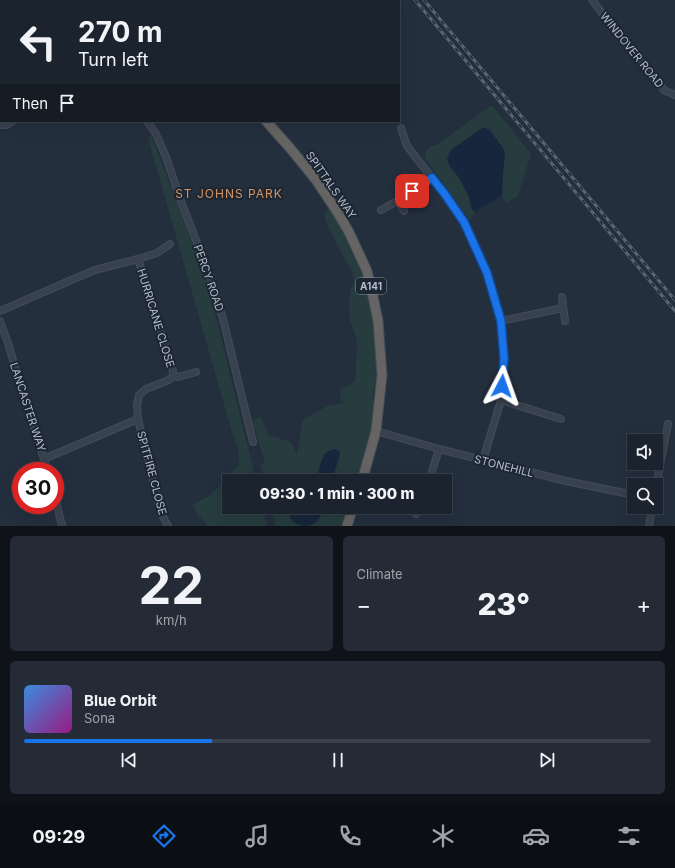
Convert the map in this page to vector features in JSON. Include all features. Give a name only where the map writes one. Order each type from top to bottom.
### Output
[{"type":"highway","name":"SPITTALS WAY","points":[[267,122],[316,180],[349,232],[367,271],[378,320],[382,375],[376,431],[364,474]]},
{"type":"highway","points":[[347,526],[351,514]]},
{"type":"street","name":"WINDOVER ROAD","points":[[592,0],[664,90],[675,95]]},
{"type":"street","name":"PERCY ROAD","points":[[148,122],[156,134],[166,157],[182,204],[211,279],[223,319],[252,442]]},
{"type":"street","points":[[0,125],[10,123]]},
{"type":"street","points":[[0,129],[10,123]]},
{"type":"street","points":[[401,128],[407,146],[444,193],[469,231],[487,273],[501,321],[504,358],[501,400],[483,460]]},
{"type":"street","points":[[381,210],[432,178]]},
{"type":"street","points":[[397,201],[404,211]]},
{"type":"street","name":"HURRICANE CLOSE","points":[[0,311],[95,270],[157,253],[170,244]]},
{"type":"street","name":"HURRICANE CLOSE","points":[[138,259],[172,366],[173,376]]},
{"type":"street","points":[[562,297],[565,321]]},
{"type":"street","points":[[501,321],[563,308]]},
{"type":"street","name":"LANCASTER WAY","points":[[0,320],[45,462]]},
{"type":"street","name":"SPITFIRE CLOSE","points":[[168,526],[160,506],[138,419],[138,395],[146,389],[169,380],[173,376],[178,377],[196,372]]},
{"type":"street","points":[[501,400],[561,419]]},
{"type":"street","name":"SPITFIRE CLOSE","points":[[44,459],[138,419]]},
{"type":"street","points":[[658,478],[668,424]]},
{"type":"street","name":"STONEHILL","points":[[376,431],[438,449],[566,481],[627,494]]},
{"type":"street","points":[[431,474],[438,449]]},
{"type":"street","points":[[59,514],[62,526]]},
{"type":"street","points":[[649,526],[651,514]]},
{"type":"green space","points":[[492,105],[531,154],[518,196],[506,203],[502,195],[503,175],[449,165],[465,188],[472,209],[475,212],[470,221],[425,158],[425,154],[433,145],[435,146]]},
{"type":"green space","points":[[151,135],[208,284],[254,474],[230,474],[239,464],[239,452],[148,138]]},
{"type":"green space","points":[[333,205],[365,270],[371,302],[379,371],[373,394],[375,410],[373,433],[362,474],[262,474],[260,464],[265,463],[252,420],[261,417],[268,435],[291,442],[297,455],[303,420],[327,406],[344,403],[340,397],[340,390],[355,381],[357,340],[350,320],[349,307],[350,291],[354,283],[353,272],[345,260],[327,224],[324,214]]},
{"type":"green space","points":[[222,483],[222,514],[264,514],[266,526],[208,526],[197,514],[193,505],[217,489]]},
{"type":"green space","points":[[273,514],[348,514],[344,526],[276,526]]},
{"type":"water","points":[[482,128],[490,130],[503,148],[505,154],[502,195],[475,212],[472,210],[469,197],[458,176],[449,165],[447,159],[451,150]]},
{"type":"water","points":[[335,449],[339,451],[340,454],[334,474],[318,474],[324,456],[330,450]]},
{"type":"water","points":[[289,514],[320,514],[315,523],[309,526],[299,525],[293,522]]},
{"type":"railway","points":[[415,0],[675,311]]},
{"type":"railway","points":[[424,0],[675,300]]},
{"type":"district","name":"ST JOHNS PARK","points":[[229,194]]},
{"type":"route","points":[[412,191],[432,178],[444,193],[469,231],[487,273],[501,321],[504,358],[502,386]]}]
